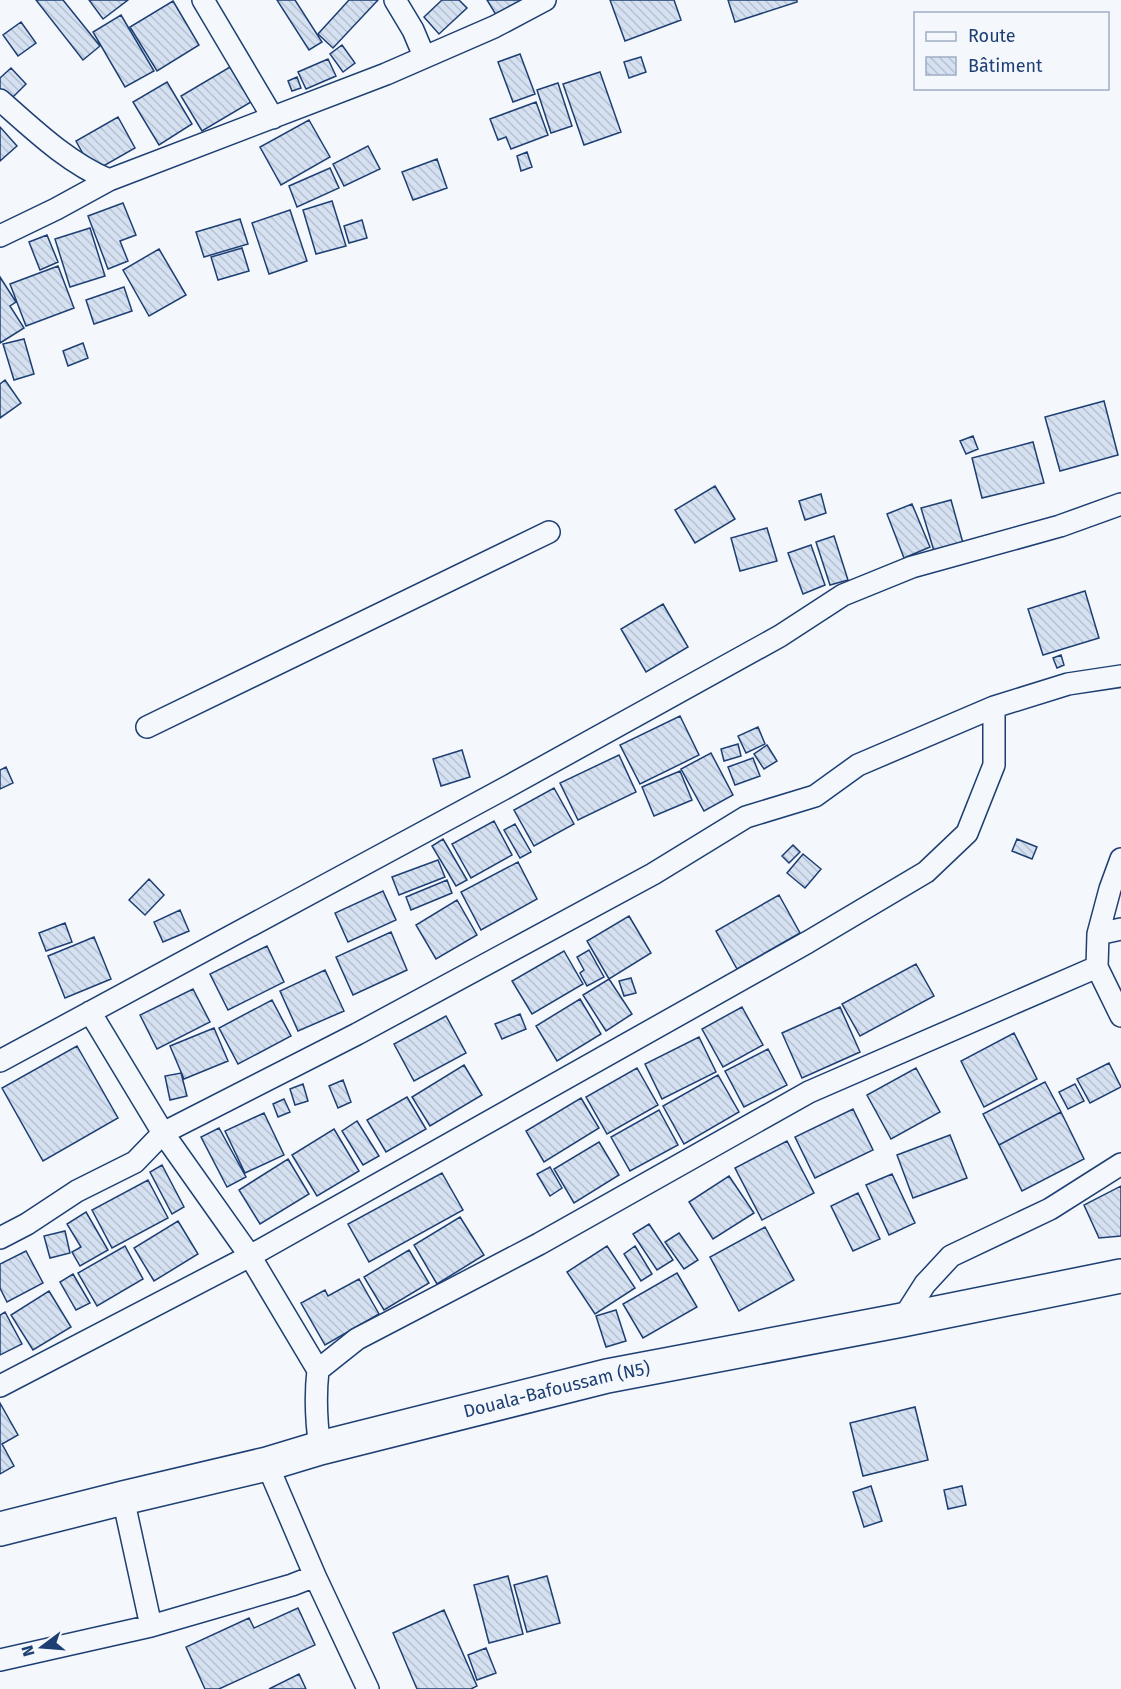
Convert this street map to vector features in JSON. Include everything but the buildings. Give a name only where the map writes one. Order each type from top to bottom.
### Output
[{"type":"highway","name":"Douala-Bafoussam (N5)","points":[[0,1529],[267,1464],[320,1448],[607,1376],[1121,1276]]},
{"type":"street","points":[[203,0],[273,117]]},
{"type":"street","points":[[395,0],[413,30],[424,56]]},
{"type":"street","points":[[0,236],[109,180],[386,74],[494,27],[544,0]]},
{"type":"street","points":[[0,100],[60,152],[89,172],[109,180]]},
{"type":"street","points":[[0,1061],[760,648],[843,594],[912,567],[1060,526],[1121,504]]},
{"type":"street","points":[[147,727],[549,532]]},
{"type":"street","points":[[0,1238],[27,1224],[77,1191],[135,1162],[163,1133],[357,1034],[653,874],[746,817],[815,796],[858,765],[994,707],[1068,684],[1121,676]]},
{"type":"street","points":[[0,1386],[250,1256],[838,925],[926,872],[967,833],[994,765],[994,707]]},
{"type":"street","points":[[1121,859],[1098,934],[1097,967],[1121,1016]]},
{"type":"street","points":[[1098,934],[1121,929]]},
{"type":"street","points":[[318,1370],[357,1339],[539,1244],[809,1092],[1097,967]]},
{"type":"street","points":[[90,1012],[163,1133],[250,1256],[318,1370],[316,1419],[320,1448]]},
{"type":"street","points":[[902,1320],[925,1284],[951,1256],[1050,1209],[1121,1164]]},
{"type":"street","points":[[267,1464],[315,1576],[368,1689]]},
{"type":"street","points":[[123,1498],[151,1626]]},
{"type":"street","points":[[0,1660],[151,1626],[292,1586],[315,1576]]}]
